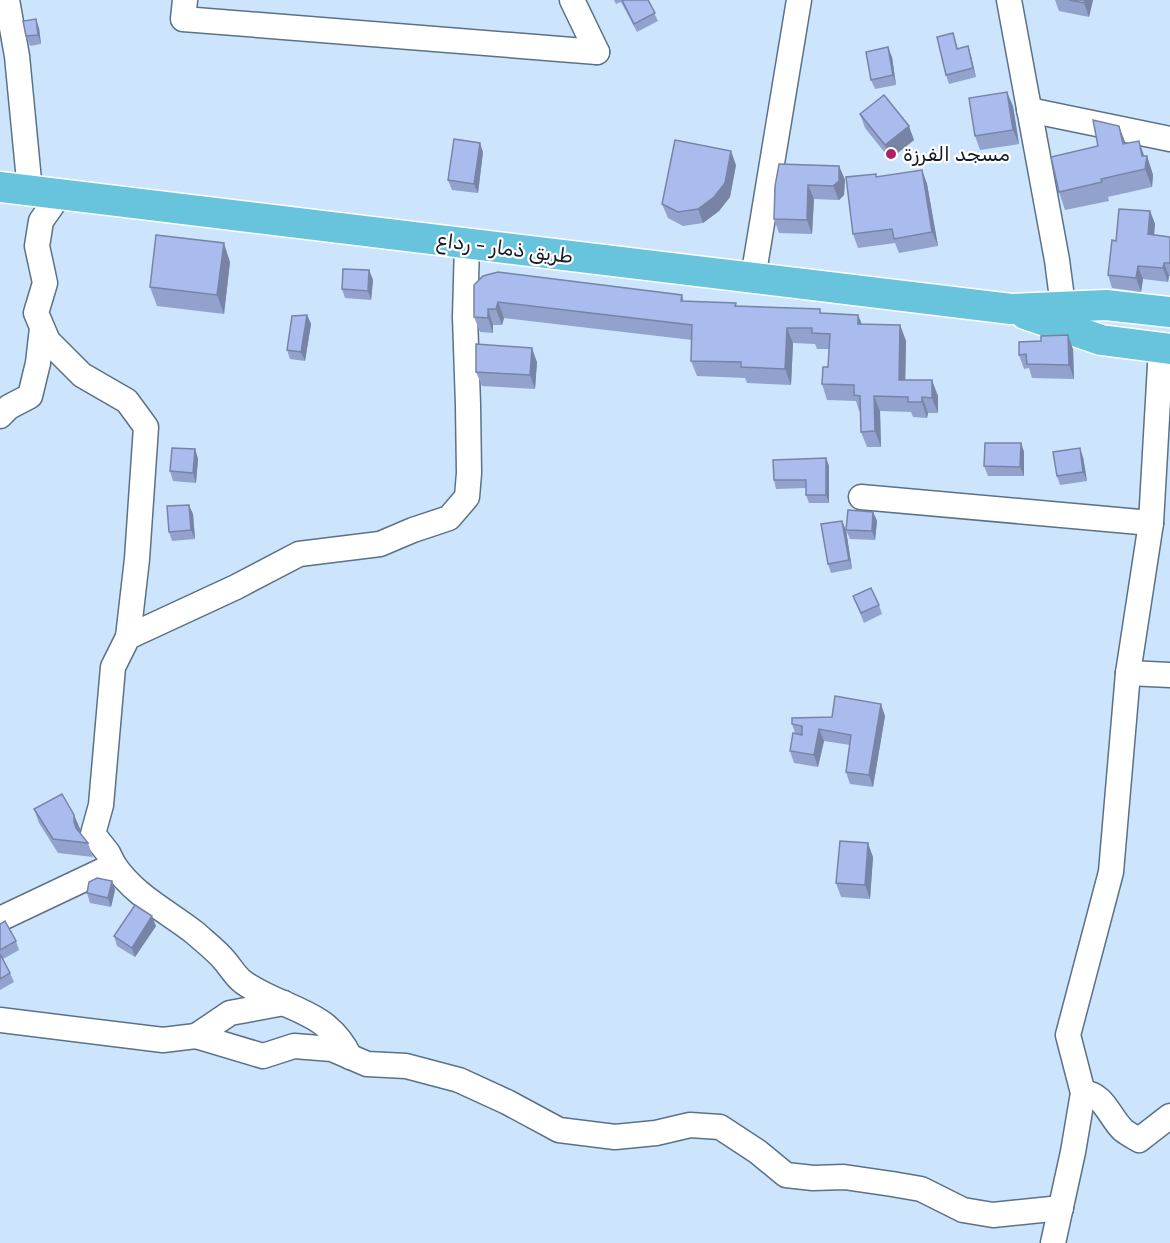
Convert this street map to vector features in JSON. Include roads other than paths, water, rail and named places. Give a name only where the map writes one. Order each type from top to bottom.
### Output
[{"type":"main road","name":"طريق ذمار - رداع","points":[[0,187],[1062,317],[1106,304],[1170,312]]},
{"type":"main road","points":[[1062,317],[1101,340],[1165,348]]},
{"type":"street","points":[[7,0],[17,56],[30,191]]},
{"type":"street","points":[[185,0],[183,19],[597,52],[572,0]]},
{"type":"street","points":[[753,278],[799,0]]},
{"type":"street","points":[[1009,0],[1057,260],[1062,317]]},
{"type":"street","points":[[1029,110],[1170,139]]},
{"type":"street","points":[[60,194],[41,221],[37,246],[45,283],[36,313],[48,341],[82,375],[127,401],[146,428],[137,559],[128,637],[113,667],[101,805],[93,834],[108,853],[124,880],[151,904],[194,932],[224,959],[241,981],[266,996],[323,1022],[343,1043],[350,1057]]},
{"type":"street","points":[[128,637],[236,587],[299,554],[380,543],[449,518],[467,497],[469,473],[465,316],[467,243]]},
{"type":"street","points":[[0,416],[9,406],[30,396],[38,363],[42,328]]},
{"type":"street","points":[[1053,1243],[1083,1093],[1068,1035],[1111,872],[1128,673],[1151,523],[1165,348]]},
{"type":"street","points":[[861,497],[1151,523]]},
{"type":"street","points":[[1128,673],[1170,675]]},
{"type":"street","points":[[0,919],[114,866]]},
{"type":"street","points":[[196,1036],[230,1013],[284,1003]]},
{"type":"street","points":[[0,1020],[163,1040],[196,1036],[263,1056],[294,1046],[332,1049],[367,1064],[406,1066],[459,1080],[507,1101],[559,1130],[615,1137],[656,1133],[690,1125],[720,1127],[758,1152],[786,1175],[813,1178],[844,1177],[921,1189],[963,1210],[993,1215],[1061,1208]]},
{"type":"street","points":[[1083,1093],[1099,1098],[1122,1129],[1139,1140],[1170,1116]]},
{"type":"place","name":"مسجد الفرزة","points":[[891,154]]}]
